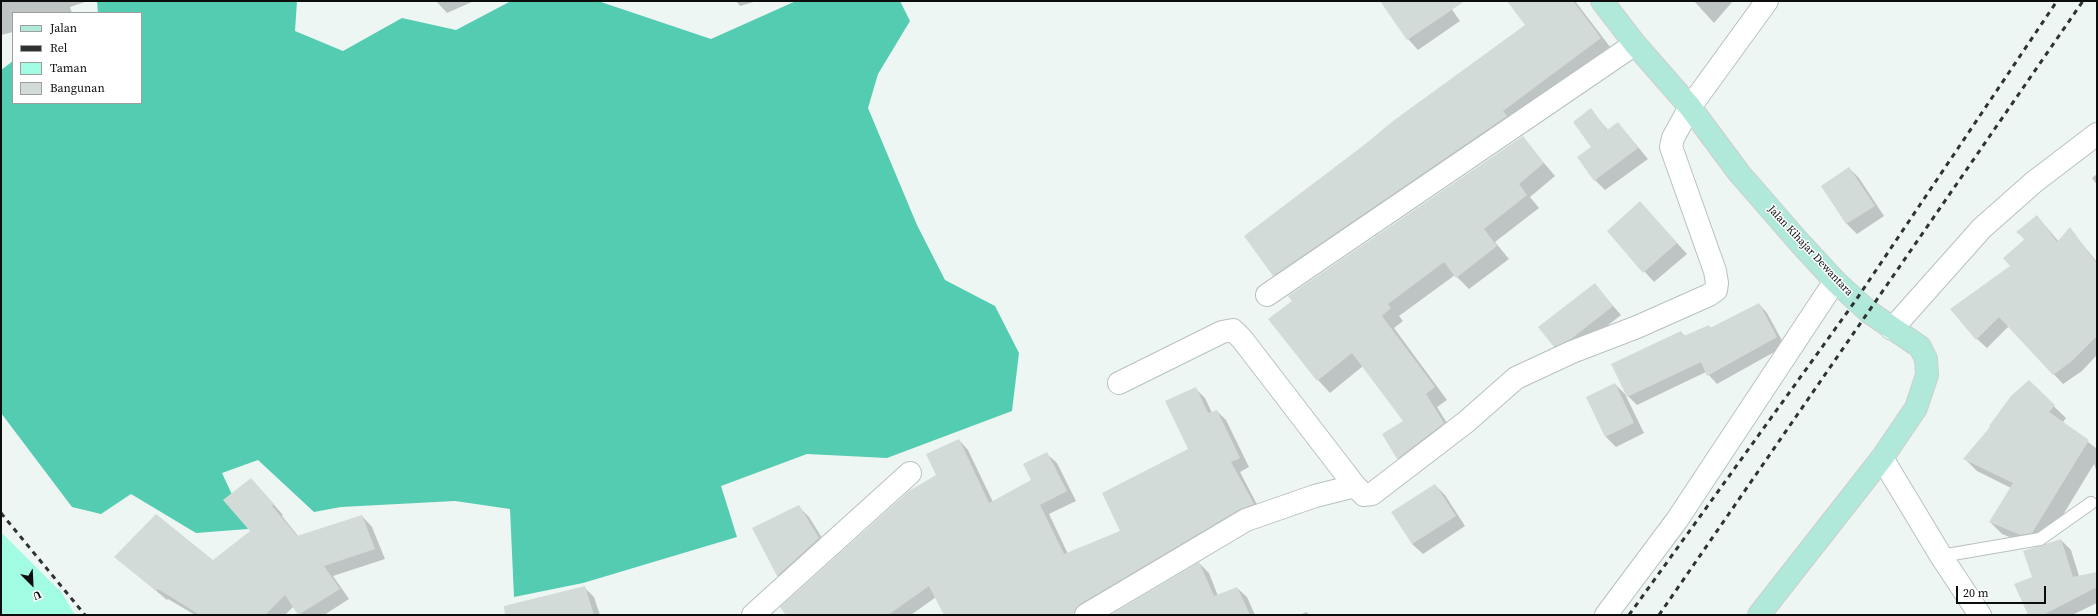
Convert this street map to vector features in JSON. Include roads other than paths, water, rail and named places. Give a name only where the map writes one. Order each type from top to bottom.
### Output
[{"type":"main road","name":"Jalan Kihajar Dewantara","points":[[1602,1],[1635,44],[1690,107],[1739,173],[1835,281],[1869,312],[1920,347],[1926,359],[1927,375],[1916,408],[1882,458],[1759,615]]},
{"type":"street","points":[[1119,383],[1222,332],[1233,330],[1247,345],[1355,486],[1364,495],[1372,494],[1466,422],[1516,378],[1572,352],[1644,324],[1709,295],[1716,290],[1717,284],[1715,271],[1671,147],[1673,138],[1690,107],[1767,1]]},
{"type":"street","points":[[1266,295],[1635,44]]},
{"type":"street","points":[[1892,329],[1982,228],[2034,182],[2097,134]]},
{"type":"street","points":[[1606,615],[1677,520],[1835,281]]},
{"type":"street","points":[[1882,458],[1941,556],[1980,615]]},
{"type":"street","points":[[753,615],[910,473]]},
{"type":"street","points":[[1086,615],[1246,520],[1315,496],[1355,486]]},
{"type":"lane","points":[[1941,556],[2040,539],[2091,503]]},
{"type":"railway","points":[[1629,615],[1856,300],[2057,1]]},
{"type":"railway","points":[[1659,615],[2083,1]]},
{"type":"railway","points":[[1,513],[85,615]]}]
